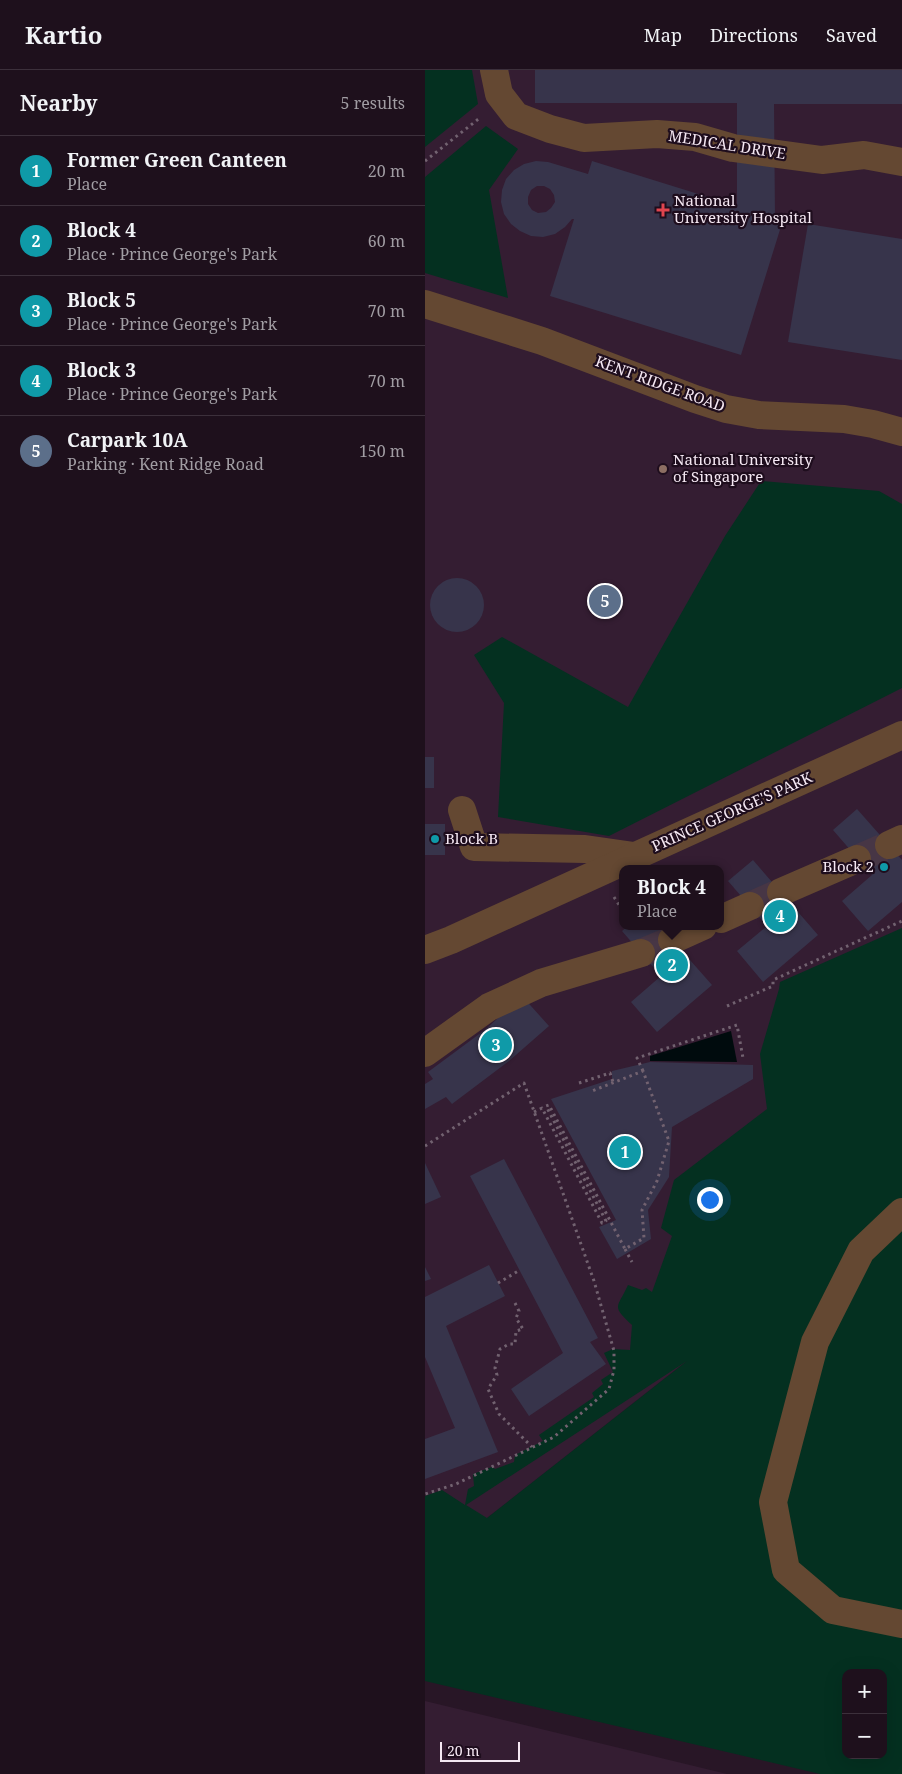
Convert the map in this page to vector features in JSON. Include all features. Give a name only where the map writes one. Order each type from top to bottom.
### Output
[{"type":"street","name":"MEDICAL DRIVE","points":[[494,70],[499,94],[516,116],[550,129],[585,138],[657,134],[695,137],[733,148],[823,160],[864,155],[902,162]]},
{"type":"street","name":"KENT RIDGE ROAD","points":[[425,304],[542,341],[726,409],[759,414],[843,418],[902,432]]},
{"type":"street","name":"PRINCE GEORGE'S PARK","points":[[425,950],[451,940],[902,735]]},
{"type":"street","points":[[462,810],[474,848],[585,849],[634,856]]},
{"type":"street","points":[[781,892],[857,858]]},
{"type":"street","points":[[724,917],[750,906]]},
{"type":"street","points":[[672,940],[694,930]]},
{"type":"street","points":[[425,1053],[489,1007],[506,999],[541,983],[641,953]]},
{"type":"street","points":[[902,1212],[861,1252],[815,1342],[773,1502],[786,1570],[833,1610],[902,1624]]},
{"type":"path","points":[[425,161],[447,144]]},
{"type":"path","points":[[613,896],[619,905]]},
{"type":"path","points":[[727,1006],[773,986],[773,980],[902,921]]},
{"type":"path","points":[[625,1249],[643,1238],[642,1210],[657,1181],[669,1141],[637,1058],[737,1025],[743,1058]]},
{"type":"path","points":[[592,1091],[643,1071]]},
{"type":"path","points":[[579,1083],[610,1073],[613,1082]]},
{"type":"path","points":[[425,1146],[524,1084],[594,1281],[613,1351],[613,1370],[609,1389],[554,1437],[456,1484],[425,1494]]},
{"type":"path","points":[[534,1112],[542,1108],[602,1223],[606,1221],[545,1106],[549,1105],[632,1262]]},
{"type":"path","points":[[498,1283],[520,1270]]},
{"type":"path","points":[[515,1303],[519,1311],[516,1318],[523,1329],[517,1332],[515,1344],[509,1344],[500,1349],[495,1368],[497,1375],[488,1389],[499,1414],[532,1448]]},
{"type":"shaded area","name":"National University of Singapore","points":[[425,70],[902,70],[902,1138],[693,1356],[487,1518],[425,1534]]},
{"type":"shaded area","points":[[731,1031],[737,1062],[650,1061],[650,1056]]},
{"type":"shaded area","points":[[425,1701],[727,1774],[425,1774]]},
{"type":"green space","points":[[425,70],[472,70],[478,104],[425,147]]},
{"type":"green space","points":[[486,126],[518,149],[489,190],[508,298],[425,273],[425,177]]},
{"type":"green space","points":[[761,481],[879,491],[902,504],[902,688],[609,836],[498,817],[504,703],[474,655],[502,637],[628,707],[725,536]]},
{"type":"green space","points":[[902,928],[902,1774],[820,1774],[425,1681],[425,1496],[442,1490],[465,1505],[468,1489],[474,1486],[473,1474],[514,1462],[515,1455],[543,1441],[539,1435],[594,1397],[592,1393],[603,1384],[601,1380],[613,1372],[604,1353],[613,1349],[630,1350],[632,1325],[621,1314],[618,1306],[628,1285],[642,1290],[646,1288],[652,1292],[672,1236],[661,1228],[674,1180],[767,1109],[760,1054],[780,982]],"holes":[[[687,1361],[487,1518],[466,1505]]]},
{"type":"building","points":[[535,70],[902,70],[902,104],[774,104],[775,218],[783,220],[741,355],[550,296],[574,219],[555,234],[543,237],[531,236],[511,224],[504,214],[501,202],[502,190],[506,179],[514,170],[524,164],[536,161],[548,162],[588,174],[592,161],[737,206],[737,103],[535,103]],"holes":[[[537,186],[544,186],[550,189],[554,195],[555,202],[546,212],[538,213],[532,210],[528,204],[528,197],[531,190]]]},
{"type":"building","points":[[808,224],[902,239],[902,360],[788,342]]},
{"type":"building","points":[[452,578],[462,578],[472,582],[480,590],[484,605],[480,620],[472,628],[462,632],[452,632],[442,628],[434,620],[430,610],[430,600],[434,590],[442,582]]},
{"type":"building","points":[[425,757],[434,757],[434,788],[425,788]]},
{"type":"building","name":"Block 2","points":[[857,809],[902,860],[902,902],[868,931],[842,901],[872,875],[833,830]]},
{"type":"building","name":"Block B","points":[[425,824],[445,824],[445,855],[425,855]]},
{"type":"building","points":[[753,860],[818,935],[763,982],[737,951],[767,926],[728,881]]},
{"type":"building","points":[[664,930],[712,985],[657,1032],[631,1002],[661,976],[622,931]]},
{"type":"building","points":[[522,996],[549,1026],[509,1061],[452,1104],[446,1097],[425,1109],[425,1084],[433,1079],[428,1072],[486,1029]]},
{"type":"building","points":[[650,1062],[753,1065],[753,1079],[672,1127],[669,1177],[648,1210],[651,1239],[617,1259],[599,1227],[616,1220],[551,1099],[612,1079],[612,1071]]},
{"type":"building","points":[[504,1159],[598,1338],[590,1342],[606,1364],[529,1416],[511,1389],[563,1353],[470,1176]]},
{"type":"building","points":[[425,1163],[441,1197],[425,1204]]},
{"type":"building","points":[[489,1265],[505,1296],[446,1326],[498,1452],[425,1479],[425,1439],[455,1428],[425,1357],[425,1297]]},
{"type":"building","points":[[425,1267],[431,1279],[425,1281]]},
{"type":"tunnel","points":[[857,859],[889,845]]},
{"type":"tunnel","points":[[750,906],[781,892]]},
{"type":"tunnel","points":[[641,953],[672,940]]},
{"type":"place","name":"National University Hospital","points":[[663,210]]},
{"type":"place","name":"National University of Singapore","points":[[663,469]]},
{"type":"place","name":"Carpark 10A","points":[[605,601]]},
{"type":"place","name":"Block B","points":[[435,839]]},
{"type":"place","name":"Block 2","points":[[884,867]]},
{"type":"place","name":"Block 3","points":[[780,916]]},
{"type":"place","name":"Block 4","points":[[672,965]]},
{"type":"place","name":"Block 5","points":[[496,1045]]},
{"type":"place","name":"Former Green Canteen","points":[[625,1152]]}]
